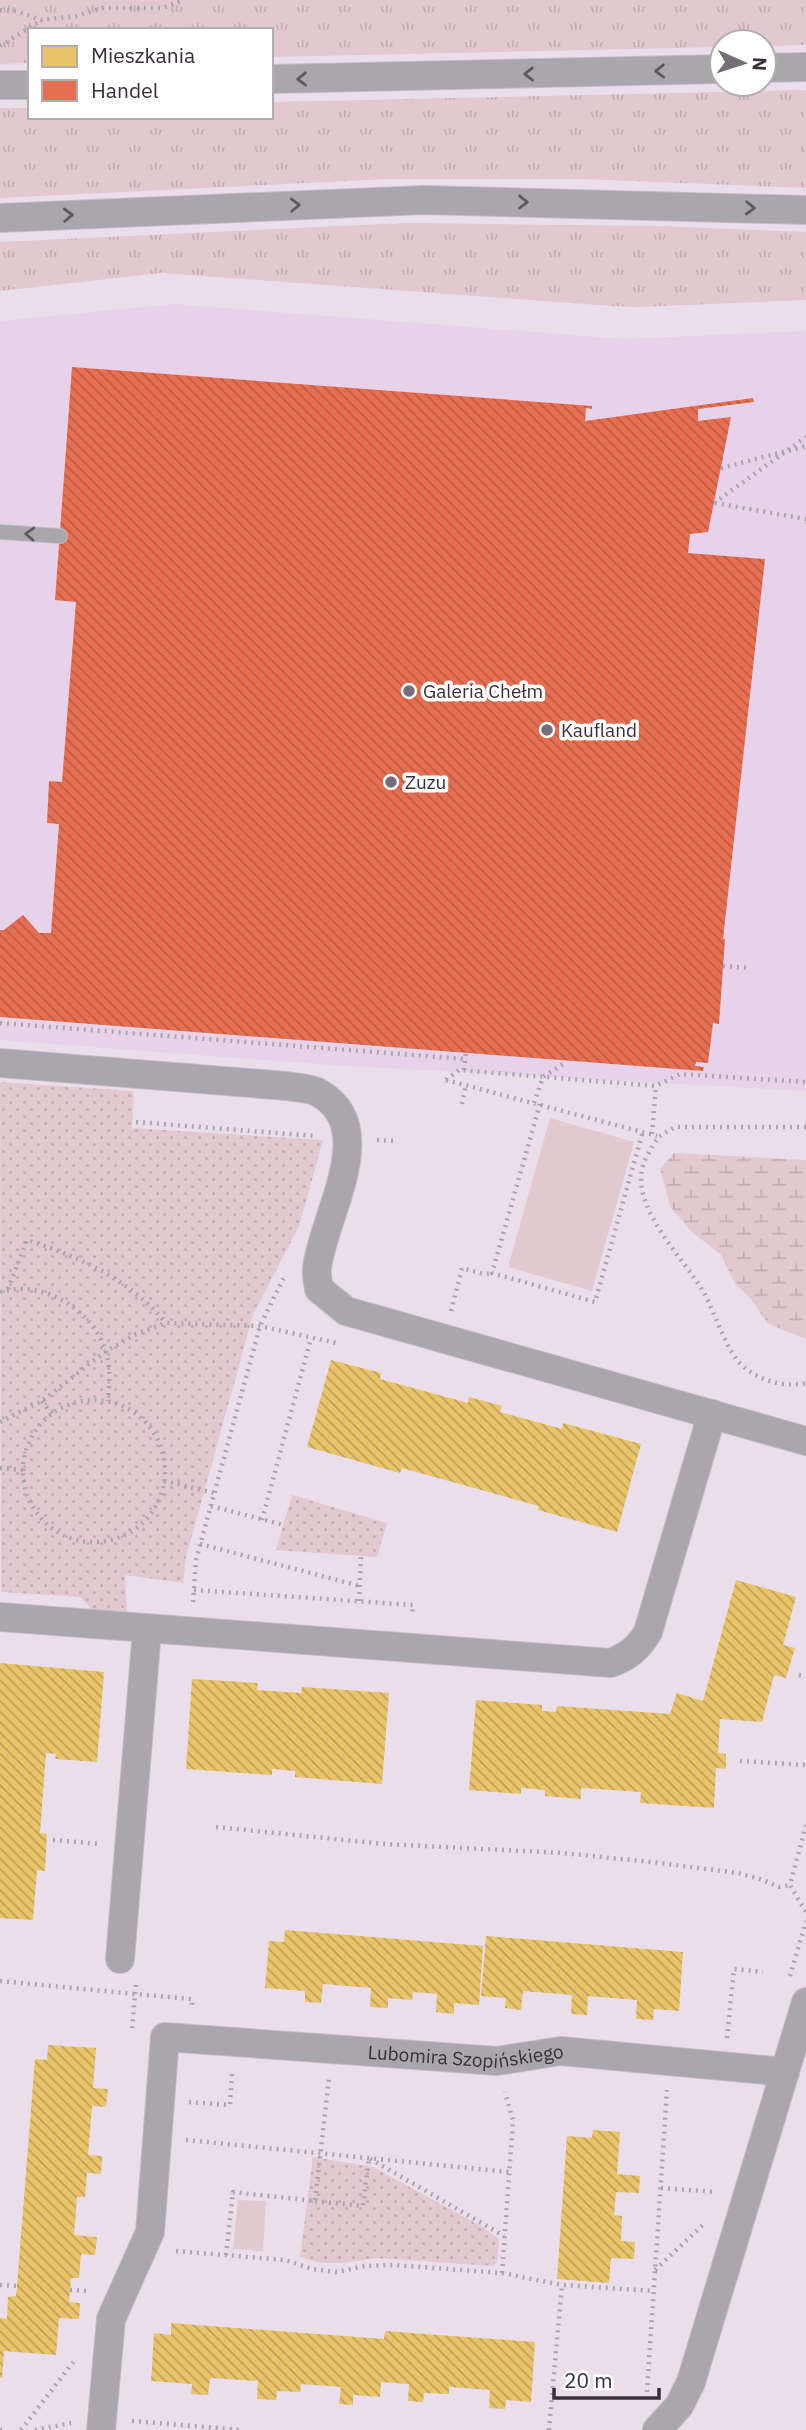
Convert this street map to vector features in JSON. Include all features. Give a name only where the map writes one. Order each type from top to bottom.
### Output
[{"type":"street","points":[[778,68],[806,67]]},
{"type":"street","points":[[273,79],[708,69]]},
{"type":"street","points":[[0,85],[28,85]]},
{"type":"street","points":[[0,218],[424,200],[806,210]]},
{"type":"street","points":[[0,1063],[287,1086],[318,1092],[340,1111],[349,1138],[344,1168],[317,1270],[319,1289],[346,1311],[806,1441]]},
{"type":"street","points":[[0,1618],[611,1663],[627,1656],[639,1646],[648,1632],[712,1414]]},
{"type":"street","points":[[120,1959],[147,1630]]},
{"type":"street","points":[[657,2430],[679,2406],[691,2382],[806,2002]]},
{"type":"street","name":"Lubomira Szopińskiego","points":[[101,2425],[111,2319],[150,2232],[165,2037],[497,2061],[561,2050],[785,2073]]},
{"type":"lane","points":[[0,532],[60,536]]},
{"type":"path","points":[[28,28],[41,20],[77,16],[102,8],[163,8],[183,0]]},
{"type":"path","points":[[0,10],[16,11],[41,20]]},
{"type":"path","points":[[0,46],[28,28]]},
{"type":"path","points":[[806,437],[714,503],[806,519]]},
{"type":"path","points":[[721,468],[806,446]]},
{"type":"path","points":[[723,966],[748,968]]},
{"type":"path","points":[[0,1023],[465,1056],[464,1070]]},
{"type":"path","points":[[492,1273],[544,1077],[566,1062]]},
{"type":"path","points":[[806,1082],[680,1074],[656,1086],[464,1070],[459,1070],[446,1080],[655,1135],[688,1125],[806,1127]]},
{"type":"path","points":[[462,1104],[466,1085]]},
{"type":"path","points":[[656,1086],[655,1135],[641,1166],[640,1184],[644,1201],[657,1226],[702,1291],[732,1352],[742,1366],[757,1377],[773,1383],[806,1383]]},
{"type":"path","points":[[136,1122],[316,1135]]},
{"type":"path","points":[[443,1339],[462,1268],[484,1274],[492,1273],[595,1302],[643,1132]]},
{"type":"path","points":[[8,1289],[27,1240],[67,1253],[118,1280],[152,1306],[166,1323]]},
{"type":"path","points":[[288,1269],[260,1326],[200,1544],[194,1587],[413,1605],[410,1649]]},
{"type":"path","points":[[0,1292],[8,1289],[39,1291],[68,1303],[91,1323],[106,1351],[110,1376],[108,1401]]},
{"type":"path","points":[[0,1422],[42,1401],[106,1351],[136,1334],[166,1323],[260,1326],[308,1337],[262,1520]]},
{"type":"path","points":[[42,1401],[52,1414]]},
{"type":"path","points":[[108,1401],[140,1416],[152,1430],[162,1454],[164,1481],[160,1497],[142,1524],[113,1540],[96,1542],[64,1536],[38,1516],[30,1502],[23,1470],[25,1452],[32,1436],[52,1414],[73,1403],[108,1401]]},
{"type":"path","points":[[0,1468],[23,1470]]},
{"type":"path","points":[[164,1481],[214,1493]]},
{"type":"path","points":[[211,1506],[284,1525]]},
{"type":"path","points":[[200,1544],[360,1586]]},
{"type":"path","points":[[359,1601],[361,1556]]},
{"type":"path","points":[[799,1675],[806,1677]]},
{"type":"path","points":[[740,1761],[806,1765]]},
{"type":"path","points":[[806,1825],[790,1885],[806,1912]]},
{"type":"path","points":[[216,1827],[384,1844],[563,1853],[646,1861],[738,1873],[779,1887],[790,1885]]},
{"type":"path","points":[[53,1840],[129,1846]]},
{"type":"path","points":[[120,1959],[138,1960],[132,2034]]},
{"type":"path","points":[[727,2039],[734,1969],[763,1972]]},
{"type":"path","points":[[0,1981],[192,1999]]},
{"type":"path","points":[[160,2101],[230,2105],[234,2042]]},
{"type":"path","points":[[314,2201],[332,2049]]},
{"type":"path","points":[[497,2061],[513,2121],[502,2273]]},
{"type":"path","points":[[647,2394],[668,2061]]},
{"type":"path","points":[[158,2137],[509,2172]]},
{"type":"path","points":[[226,2255],[233,2192],[363,2206],[369,2158]]},
{"type":"path","points":[[369,2158],[504,2236]]},
{"type":"path","points":[[661,2188],[715,2192]]},
{"type":"path","points":[[142,2249],[285,2260],[312,2269],[337,2272],[365,2266],[394,2265],[502,2273],[562,2285],[654,2291]]},
{"type":"path","points":[[0,2285],[17,2286]]},
{"type":"path","points":[[549,2430],[562,2285]]},
{"type":"path","points":[[21,2430],[78,2357]]},
{"type":"path","points":[[35,2430],[88,2420],[101,2425],[243,2430]]},
{"type":"shaded area","name":"Galeria Chełm","points":[[174,304],[624,339],[806,331],[806,1091],[329,1065],[0,1040],[0,321]]},
{"type":"green space","points":[[0,0],[806,0],[806,45],[778,46],[778,28],[708,28],[708,47],[273,57],[273,28],[28,28],[28,63],[0,64]]},
{"type":"green space","points":[[806,90],[806,188],[581,179],[388,179],[0,198],[0,108],[28,108],[28,119],[273,119],[273,102],[708,92],[708,98],[778,98],[778,91]]},
{"type":"green space","points":[[405,223],[659,226],[806,232],[806,300],[612,306],[161,273],[0,291],[0,242]]},
{"type":"green space","points":[[0,1082],[132,1091],[132,1128],[323,1140],[299,1226],[253,1315],[186,1557],[183,1583],[125,1575],[127,1612],[92,1610],[80,1597],[1,1592]]},
{"type":"green space","points":[[550,1118],[634,1142],[592,1291],[508,1267]]},
{"type":"green space","points":[[674,1153],[806,1160],[806,1339],[768,1324],[750,1298],[736,1285],[721,1255],[691,1231],[670,1206],[660,1169]]},
{"type":"green space","points":[[292,1495],[387,1523],[377,1557],[276,1550]]},
{"type":"green space","points":[[313,2157],[373,2167],[481,2226],[499,2239],[497,2262],[493,2266],[377,2258],[320,2263],[300,2257]]},
{"type":"green space","points":[[238,2200],[266,2201],[263,2251],[233,2249]]},
{"type":"building: Mieszkania","points":[[331,1360],[381,1373],[380,1379],[468,1403],[469,1397],[502,1406],[500,1412],[562,1429],[563,1423],[641,1444],[617,1532],[538,1510],[539,1506],[402,1468],[400,1473],[307,1447]]},
{"type":"building: Mieszkania","points":[[736,1580],[796,1597],[783,1645],[795,1648],[786,1678],[774,1675],[762,1722],[720,1719],[718,1753],[726,1754],[726,1769],[716,1768],[714,1808],[640,1803],[641,1792],[581,1788],[581,1799],[545,1796],[545,1790],[521,1788],[521,1794],[469,1790],[476,1700],[542,1705],[542,1711],[556,1712],[557,1706],[670,1714],[677,1693],[703,1701]]},
{"type":"building: Mieszkania","points":[[0,1663],[104,1672],[97,1762],[55,1759],[56,1754],[46,1753],[40,1833],[47,1834],[45,1871],[37,1870],[33,1920],[0,1918]]},
{"type":"building: Mieszkania","points":[[192,1679],[258,1683],[257,1690],[301,1693],[302,1687],[389,1693],[382,1784],[295,1777],[295,1771],[272,1769],[272,1775],[186,1769]]},
{"type":"building: Mieszkania","points":[[285,1930],[483,1946],[479,2005],[454,2003],[454,2014],[436,2012],[437,1994],[413,1992],[412,2000],[388,1998],[388,2008],[370,2007],[371,1988],[323,1984],[321,2003],[305,2002],[305,1991],[265,1988],[269,1941],[284,1942]]},
{"type":"building: Mieszkania","points":[[486,1936],[683,1952],[679,2011],[654,2009],[653,2020],[636,2019],[637,2000],[588,1996],[587,2015],[571,2014],[572,1995],[523,1991],[521,2010],[505,2008],[506,1998],[481,1996]]},
{"type":"building: Mieszkania","points":[[48,2045],[96,2048],[93,2088],[108,2089],[106,2107],[92,2106],[88,2155],[102,2156],[101,2174],[87,2173],[85,2197],[77,2197],[74,2235],[97,2237],[95,2255],[81,2254],[79,2278],[71,2278],[69,2302],[80,2303],[79,2319],[59,2318],[56,2355],[4,2351],[0,2378],[0,2318],[7,2319],[8,2297],[16,2296],[35,2059],[47,2060]]},
{"type":"building: Mieszkania","points":[[593,2130],[620,2132],[617,2174],[640,2176],[639,2193],[616,2192],[614,2215],[622,2216],[621,2241],[635,2242],[634,2259],[611,2258],[609,2283],[557,2279],[567,2136],[592,2138]]},
{"type":"building: Mieszkania","points":[[171,2323],[384,2339],[385,2331],[535,2342],[531,2402],[506,2400],[505,2409],[489,2408],[490,2390],[449,2387],[449,2394],[424,2393],[423,2402],[408,2401],[409,2384],[381,2382],[380,2397],[353,2395],[353,2405],[339,2404],[341,2387],[301,2384],[300,2392],[277,2391],[276,2400],[257,2399],[258,2381],[210,2378],[208,2395],[191,2394],[192,2384],[151,2381],[154,2333],[171,2335]]},
{"type":"building: Handel","name":"Galeria Chełm","points":[[72,367],[592,406],[592,409],[586,408],[585,421],[753,398],[754,402],[698,409],[698,421],[731,417],[708,532],[690,534],[688,553],[765,559],[723,939],[719,1024],[713,1023],[708,1063],[696,1062],[695,1066],[704,1067],[703,1071],[0,1017],[0,930],[4,930],[23,915],[39,933],[51,933],[59,824],[47,823],[49,781],[62,782],[76,602],[55,600]]},
{"type":"place","name":"Galeria Chełm","points":[[409,691]]},
{"type":"place","name":"Kaufland","points":[[547,730]]},
{"type":"place","name":"Zuzu","points":[[391,782]]}]
